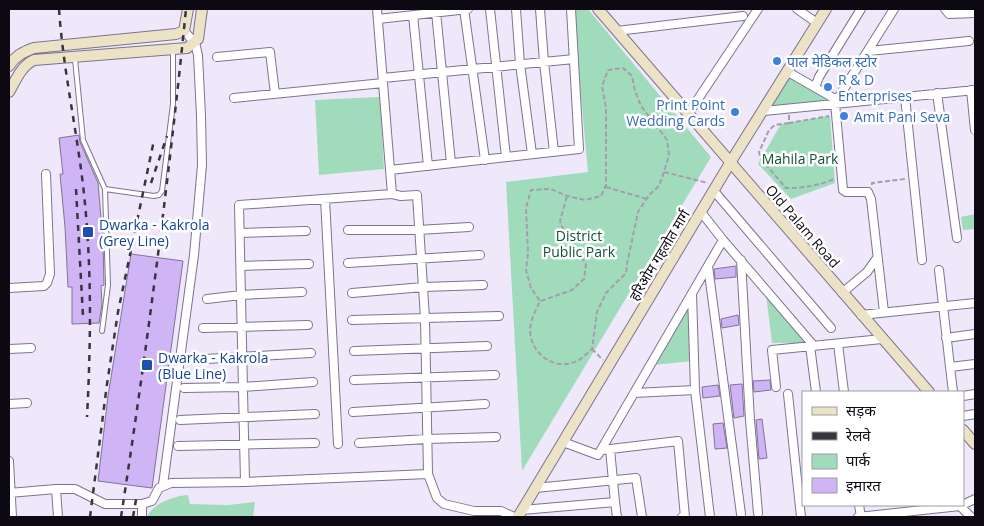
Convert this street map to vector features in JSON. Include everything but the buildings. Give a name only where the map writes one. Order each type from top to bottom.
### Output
[{"type":"street","points":[[184,31],[188,9]]},
{"type":"street","points":[[9,92],[22,68],[34,60],[187,48],[198,39],[202,9]]},
{"type":"street","points":[[377,9],[392,194]]},
{"type":"street","points":[[378,19],[466,9],[472,69],[485,160]]},
{"type":"street","points":[[490,9],[506,157]]},
{"type":"street","points":[[516,9],[520,64],[532,154]]},
{"type":"street","points":[[540,9],[554,152]]},
{"type":"street","points":[[390,170],[579,149],[571,9]]},
{"type":"street","name":"Old Palam Road","points":[[598,9],[928,391]]},
{"type":"street","points":[[688,114],[758,9]]},
{"type":"street","points":[[797,9],[817,23]]},
{"type":"street","name":"हरिओम गहलोत मार्ग","points":[[518,515],[730,163],[826,9]]},
{"type":"street","points":[[815,87],[819,77],[861,9]]},
{"type":"street","points":[[884,312],[870,195],[865,192],[846,192],[843,190],[836,102],[869,52],[894,9]]},
{"type":"street","points":[[945,9],[949,14],[975,13]]},
{"type":"street","points":[[436,12],[451,163]]},
{"type":"street","points":[[617,31],[743,12],[744,32]]},
{"type":"street","points":[[413,15],[428,166]]},
{"type":"street","points":[[9,66],[21,53],[34,48],[166,36],[184,31]]},
{"type":"street","points":[[163,485],[194,255],[202,165],[198,63],[195,43],[184,31]]},
{"type":"street","points":[[869,52],[970,41]]},
{"type":"street","points":[[98,42],[99,56]]},
{"type":"street","points":[[217,57],[270,52],[275,94]]},
{"type":"street","points":[[234,98],[419,74],[574,59]]},
{"type":"street","points":[[788,72],[815,87],[836,102]]},
{"type":"street","points":[[764,111],[836,102],[973,90],[975,130]]},
{"type":"street","points":[[937,93],[957,238]]},
{"type":"street","points":[[905,96],[922,260]]},
{"type":"street","points":[[9,288],[44,286],[50,274],[46,174]]},
{"type":"street","points":[[716,188],[831,328]]},
{"type":"street","points":[[245,482],[240,205],[392,194],[401,196],[417,195],[418,230],[426,318],[428,474],[437,498],[444,504],[474,511],[501,511],[518,515],[615,502]]},
{"type":"street","points":[[325,199],[338,444]]},
{"type":"street","points":[[701,212],[812,346],[816,391]]},
{"type":"street","points":[[348,230],[418,230],[469,227]]},
{"type":"street","points":[[240,233],[306,231]]},
{"type":"street","points":[[563,442],[598,455],[602,450],[723,240]]},
{"type":"street","points":[[348,263],[480,255]]},
{"type":"street","points":[[842,293],[867,272],[877,258]]},
{"type":"street","points":[[741,260],[750,420],[758,513]]},
{"type":"street","points":[[241,266],[309,264]]},
{"type":"street","points":[[708,266],[741,514]]},
{"type":"street","points":[[939,270],[953,391]]},
{"type":"street","points":[[352,293],[424,287],[483,285]]},
{"type":"street","points":[[207,299],[241,294],[302,292]]},
{"type":"street","points":[[692,294],[695,390],[710,517]]},
{"type":"street","points":[[861,315],[975,303]]},
{"type":"street","points":[[352,320],[499,316]]},
{"type":"street","points":[[203,328],[308,325]]},
{"type":"street","points":[[946,338],[975,334]]},
{"type":"street","points":[[776,387],[772,350],[882,339]]},
{"type":"street","points":[[838,344],[844,391]]},
{"type":"street","points":[[354,350],[487,346]]},
{"type":"street","points":[[9,349],[31,348]]},
{"type":"street","points":[[188,360],[312,353]]},
{"type":"street","points":[[950,366],[975,364]]},
{"type":"street","points":[[354,380],[495,375]]},
{"type":"street","points":[[184,388],[243,387],[313,382]]},
{"type":"street","points":[[634,393],[695,390]]},
{"type":"street","points":[[788,394],[800,517]]},
{"type":"street","points":[[9,404],[27,403]]},
{"type":"street","points":[[353,412],[484,404]]},
{"type":"street","points":[[180,420],[315,414]]},
{"type":"street","points":[[964,431],[975,444]]},
{"type":"street","points":[[359,443],[496,437]]},
{"type":"street","points":[[602,450],[678,441],[686,517],[682,517]]},
{"type":"street","points":[[178,446],[315,443]]},
{"type":"street","points":[[610,449],[617,517]]},
{"type":"street","points":[[9,461],[9,493],[12,517]]},
{"type":"street","points":[[9,493],[56,489],[80,490],[106,504],[142,504],[152,501],[159,488],[171,483],[245,482],[428,474]]},
{"type":"street","points":[[536,488],[636,478],[642,517]]},
{"type":"street","points":[[56,489],[58,517]]},
{"type":"street","points":[[142,504],[142,517]]},
{"type":"street","points":[[860,517],[922,514],[960,506],[971,517]]},
{"type":"lane","points":[[105,189],[154,196],[159,195],[162,191],[173,104],[173,50]]},
{"type":"lane","points":[[75,57],[84,140],[105,189],[108,285],[102,331]]},
{"type":"path","points":[[540,301],[530,288],[526,270],[528,253],[526,208],[531,190],[551,189],[567,196],[586,200],[600,196],[606,185],[606,108],[602,86],[608,70],[624,68],[632,76],[641,106],[667,140],[669,155],[660,186],[647,199],[638,212],[626,264],[626,273],[606,293],[597,312],[592,349],[577,361],[563,364],[548,362],[536,352],[531,337],[530,324],[540,301],[572,290],[584,279],[586,265],[565,234],[560,222],[567,196]]},
{"type":"path","points":[[788,108],[789,123]]},
{"type":"path","points":[[830,121],[830,116],[775,125],[769,130],[759,152],[761,159],[786,188],[822,185],[835,178]]},
{"type":"path","points":[[664,172],[716,188]]},
{"type":"path","points":[[870,195],[872,183],[914,178]]},
{"type":"path","points":[[605,188],[610,187],[647,199]]},
{"type":"path","points":[[592,349],[609,366]]},
{"type":"green space","name":"District Public Park","points":[[573,9],[588,9],[711,157],[522,471],[506,182],[588,172]]},
{"type":"green space","points":[[789,77],[833,101],[772,106]]},
{"type":"green space","points":[[380,97],[384,169],[319,175],[315,100]]},
{"type":"green space","name":"Mahila Park","points":[[830,116],[835,183],[791,199],[758,164],[781,124]]},
{"type":"green space","points":[[975,214],[975,229],[963,230],[961,217]]},
{"type":"green space","points":[[766,295],[809,343],[772,343]]},
{"type":"green space","points":[[690,302],[692,361],[654,365]]},
{"type":"green space","points":[[188,495],[190,504],[228,505],[255,502],[253,517],[147,517],[159,504]]},
{"type":"railway","points":[[59,9],[63,53],[83,185],[88,243],[90,330],[87,417]]},
{"type":"railway","points":[[121,517],[157,263],[186,9]]},
{"type":"railway","points":[[151,183],[167,136]]},
{"type":"railway","points":[[90,517],[118,312],[154,140]]},
{"type":"railway","points":[[76,189],[83,316]]},
{"type":"railway","points":[[133,517],[137,494]]},
{"type":"place","name":"पाल मेडिकल स्टोर","points":[[777,61]]},
{"type":"place","name":"R & D Enterprises","points":[[828,87]]},
{"type":"place","name":"Print Point Wedding Cards","points":[[735,112]]},
{"type":"place","name":"Amit Pani Seva","points":[[844,116]]},
{"type":"place","name":"Dwarka - Kakrola (Grey Line)","points":[[88,232]]},
{"type":"place","name":"Dwarka - Kakrola (Blue Line)","points":[[147,365]]}]
